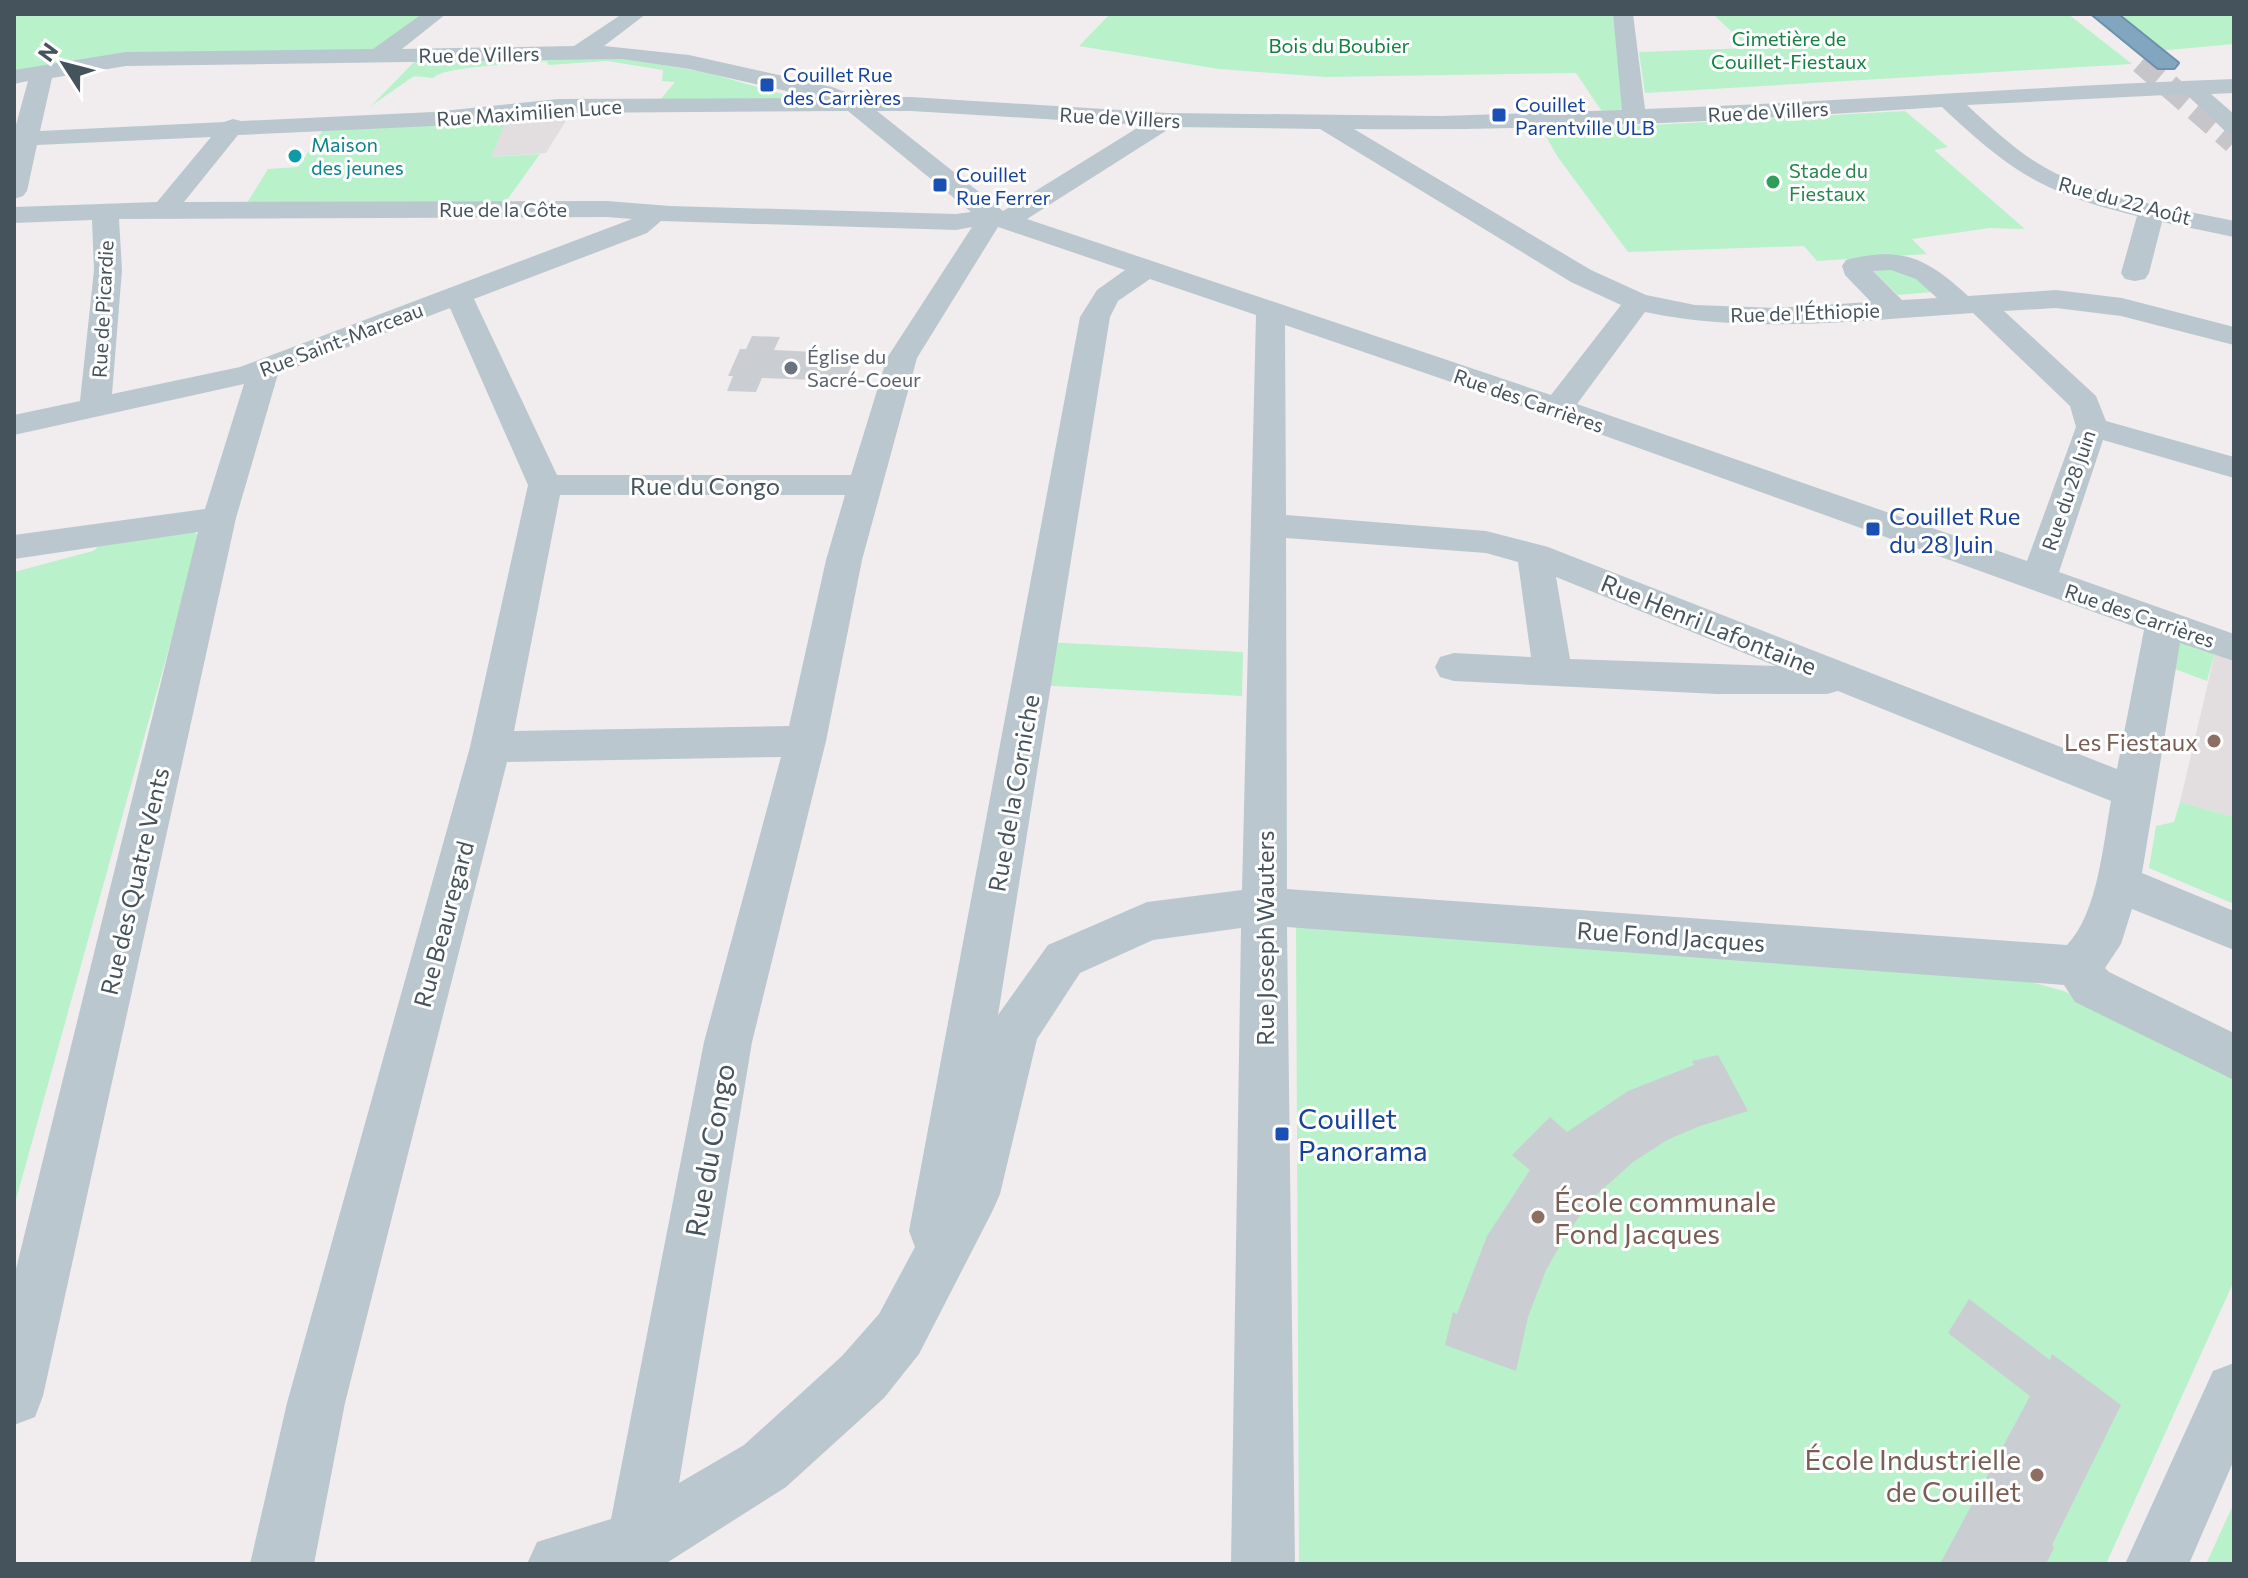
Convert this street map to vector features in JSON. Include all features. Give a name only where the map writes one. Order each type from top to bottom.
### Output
[{"type":"highway","points":[[2080,14],[2141,62]]},
{"type":"highway","points":[[2103,14],[2166,63]]},
{"type":"street","points":[[14,77],[126,59],[382,66],[436,14]]},
{"type":"street","points":[[580,52],[636,14]]},
{"type":"street","points":[[1623,14],[1634,117]]},
{"type":"street","name":"Rue de Villers","points":[[382,66],[408,55],[622,52],[689,62],[832,94],[852,103],[1167,120],[1326,122],[1442,123],[1634,117],[2234,86]]},
{"type":"street","points":[[14,191],[21,138],[42,72]]},
{"type":"street","points":[[2191,87],[2234,127]]},
{"type":"street","points":[[343,121],[365,99]]},
{"type":"street","name":"Rue du 22 Août","points":[[1947,99],[2021,164],[2048,179],[2099,198],[2234,229]]},
{"type":"street","name":"Rue Maximilien Luce","points":[[21,138],[433,119],[558,106],[852,103]]},
{"type":"street","name":"Rue des Carrières","points":[[852,103],[999,218],[1271,313],[1558,408],[2234,648]]},
{"type":"street","points":[[999,218],[1167,120]]},
{"type":"street","name":"Rue de l'Éthiopie","points":[[1326,122],[1581,276],[1638,302],[1695,314],[1776,317],[2027,299],[2088,301],[2234,336]]},
{"type":"street","points":[[164,210],[233,126]]},
{"type":"street","name":"Rue de la Côte","points":[[14,215],[164,210],[607,209],[956,222],[999,218]]},
{"type":"street","points":[[2135,273],[2152,210]]},
{"type":"street","name":"Rue de Picardie","points":[[95,406],[108,270],[105,212]]},
{"type":"street","name":"Rue Saint-Marceau","points":[[14,425],[264,368],[638,227],[655,213]]},
{"type":"street","name":"Rue du Congo","points":[[636,1554],[728,1042],[806,741],[844,560],[902,358],[999,218]]},
{"type":"street","name":"Rue du 28 Juin","points":[[1894,309],[1861,277],[1856,266],[1918,265],[1970,304],[2085,403],[2092,427],[2038,580]]},
{"type":"street","name":"Rue de la Corniche","points":[[899,1334],[939,1223],[1095,317],[1107,296],[1146,269]]},
{"type":"street","points":[[458,295],[545,485]]},
{"type":"street","points":[[1558,408],[1638,302]]},
{"type":"street","name":"Rue Joseph Wauters","points":[[1263,1564],[1264,906],[1271,313]]},
{"type":"street","name":"Rue des Quatre Vents","points":[[14,1396],[219,518],[264,368]]},
{"type":"street","points":[[2092,427],[2234,468]]},
{"type":"street","name":"Rue du Congo","points":[[545,485],[866,485]]},
{"type":"street","name":"Rue Beauregard","points":[[282,1564],[316,1403],[490,747],[545,485]]},
{"type":"street","points":[[14,547],[219,518]]},
{"type":"street","name":"Rue Henri Lafontaine","points":[[1267,525],[1449,537],[1486,542],[1535,555],[2134,793]]},
{"type":"street","points":[[1535,555],[1553,672]]},
{"type":"street","points":[[2164,624],[2118,883],[2098,944],[2077,966],[2092,987],[2234,1057]]},
{"type":"street","points":[[1454,667],[1717,680],[1848,679]]},
{"type":"street","points":[[490,747],[806,741]]},
{"type":"street","points":[[2118,883],[2234,931]]},
{"type":"street","name":"Rue Fond Jacques","points":[[899,1334],[973,1194],[1014,1032],[1064,959],[1147,921],[1264,906],[2077,966]]},
{"type":"street","points":[[559,1564],[636,1554],[765,1466],[863,1377],[899,1334]]},
{"type":"street","points":[[2157,1564],[2234,1392]]},
{"type":"shaded area","points":[[569,110],[569,116],[546,153],[490,157],[506,120],[537,111]]},
{"type":"shaded area","name":"Les Fiestaux","points":[[2216,649],[2234,656],[2234,817],[2180,802]]},
{"type":"green space","points":[[14,14],[442,14],[397,50],[14,72]]},
{"type":"green space","name":"Bois du Boubier","points":[[1110,14],[1613,14],[1623,111],[1603,113],[1576,73],[1325,77],[1219,69],[1079,46]]},
{"type":"green space","name":"Cimetière de Couillet-Fiestaux","points":[[1713,14],[2068,14],[2132,64],[1645,93],[1639,52],[1749,48]]},
{"type":"green space","points":[[2114,14],[2234,14],[2234,44],[2157,51]]},
{"type":"green space","points":[[600,55],[704,72],[786,95],[798,93],[819,98],[798,101],[660,100],[675,82],[662,81],[663,70],[607,61],[549,65],[546,61],[452,70],[433,78],[414,76],[371,106],[416,60]]},
{"type":"green space","name":"Stade du Fiestaux","points":[[1905,111],[1948,147],[1934,150],[2025,229],[1990,228],[1912,239],[1927,254],[1817,261],[1804,246],[1628,252],[1557,156],[1543,131]]},
{"type":"green space","points":[[505,123],[491,157],[540,154],[504,204],[247,203],[268,169],[298,167],[325,127]]},
{"type":"green space","points":[[1904,267],[1932,292],[1898,295],[1872,270]]},
{"type":"green space","points":[[194,532],[200,536],[14,1207],[14,572],[93,551],[100,545]]},
{"type":"green space","points":[[2179,636],[2216,649],[2207,681],[2172,668]]},
{"type":"green space","points":[[1044,642],[1243,652],[1242,696],[1036,685]]},
{"type":"green space","points":[[2180,802],[2234,817],[2234,904],[2149,868],[2156,826],[2174,822]]},
{"type":"green space","points":[[1296,922],[1991,971],[2064,991],[2198,1054],[2234,1077],[2234,1281],[2106,1564],[1299,1564]]},
{"type":"green space","points":[[2234,1503],[2234,1564],[2206,1564]]},
{"type":"building","name":"Église du Sacré-Coeur","points":[[752,336],[780,337],[774,350],[856,354],[845,381],[762,378],[756,392],[727,391],[733,376],[728,376],[740,349],[746,349]]},
{"type":"building","name":"École communale Fond Jacques","points":[[1718,1055],[1748,1111],[1667,1140],[1633,1162],[1592,1199],[1546,1270],[1528,1317],[1516,1371],[1445,1345],[1453,1312],[1457,1314],[1487,1236],[1530,1170],[1512,1155],[1550,1117],[1567,1132],[1628,1091],[1694,1065],[1692,1061]]},
{"type":"building","name":"École Industrielle de Couillet","points":[[1969,1299],[2050,1360],[2052,1354],[2121,1405],[2052,1545],[2054,1548],[2046,1564],[1940,1564],[2030,1396],[1948,1333]]},
{"type":"tunnel","points":[[2141,62],[2234,142]]},
{"type":"place","name":"Couillet Rue des Carrières","points":[[767,85]]},
{"type":"place","name":"Couillet Parentville ULB","points":[[1499,115]]},
{"type":"place","name":"Maison des jeunes","points":[[295,156]]},
{"type":"place","name":"Stade du Fiestaux","points":[[1773,182]]},
{"type":"place","name":"Couillet Rue Ferrer","points":[[940,185]]},
{"type":"place","name":"Église du Sacré-Coeur","points":[[791,368]]},
{"type":"place","name":"Couillet Rue du 28 Juin","points":[[1873,529]]},
{"type":"place","name":"Les Fiestaux","points":[[2214,741]]},
{"type":"place","name":"Couillet Panorama","points":[[1282,1134]]},
{"type":"place","name":"École communale Fond Jacques","points":[[1538,1217]]},
{"type":"place","name":"École Industrielle de Couillet","points":[[2037,1475]]}]
